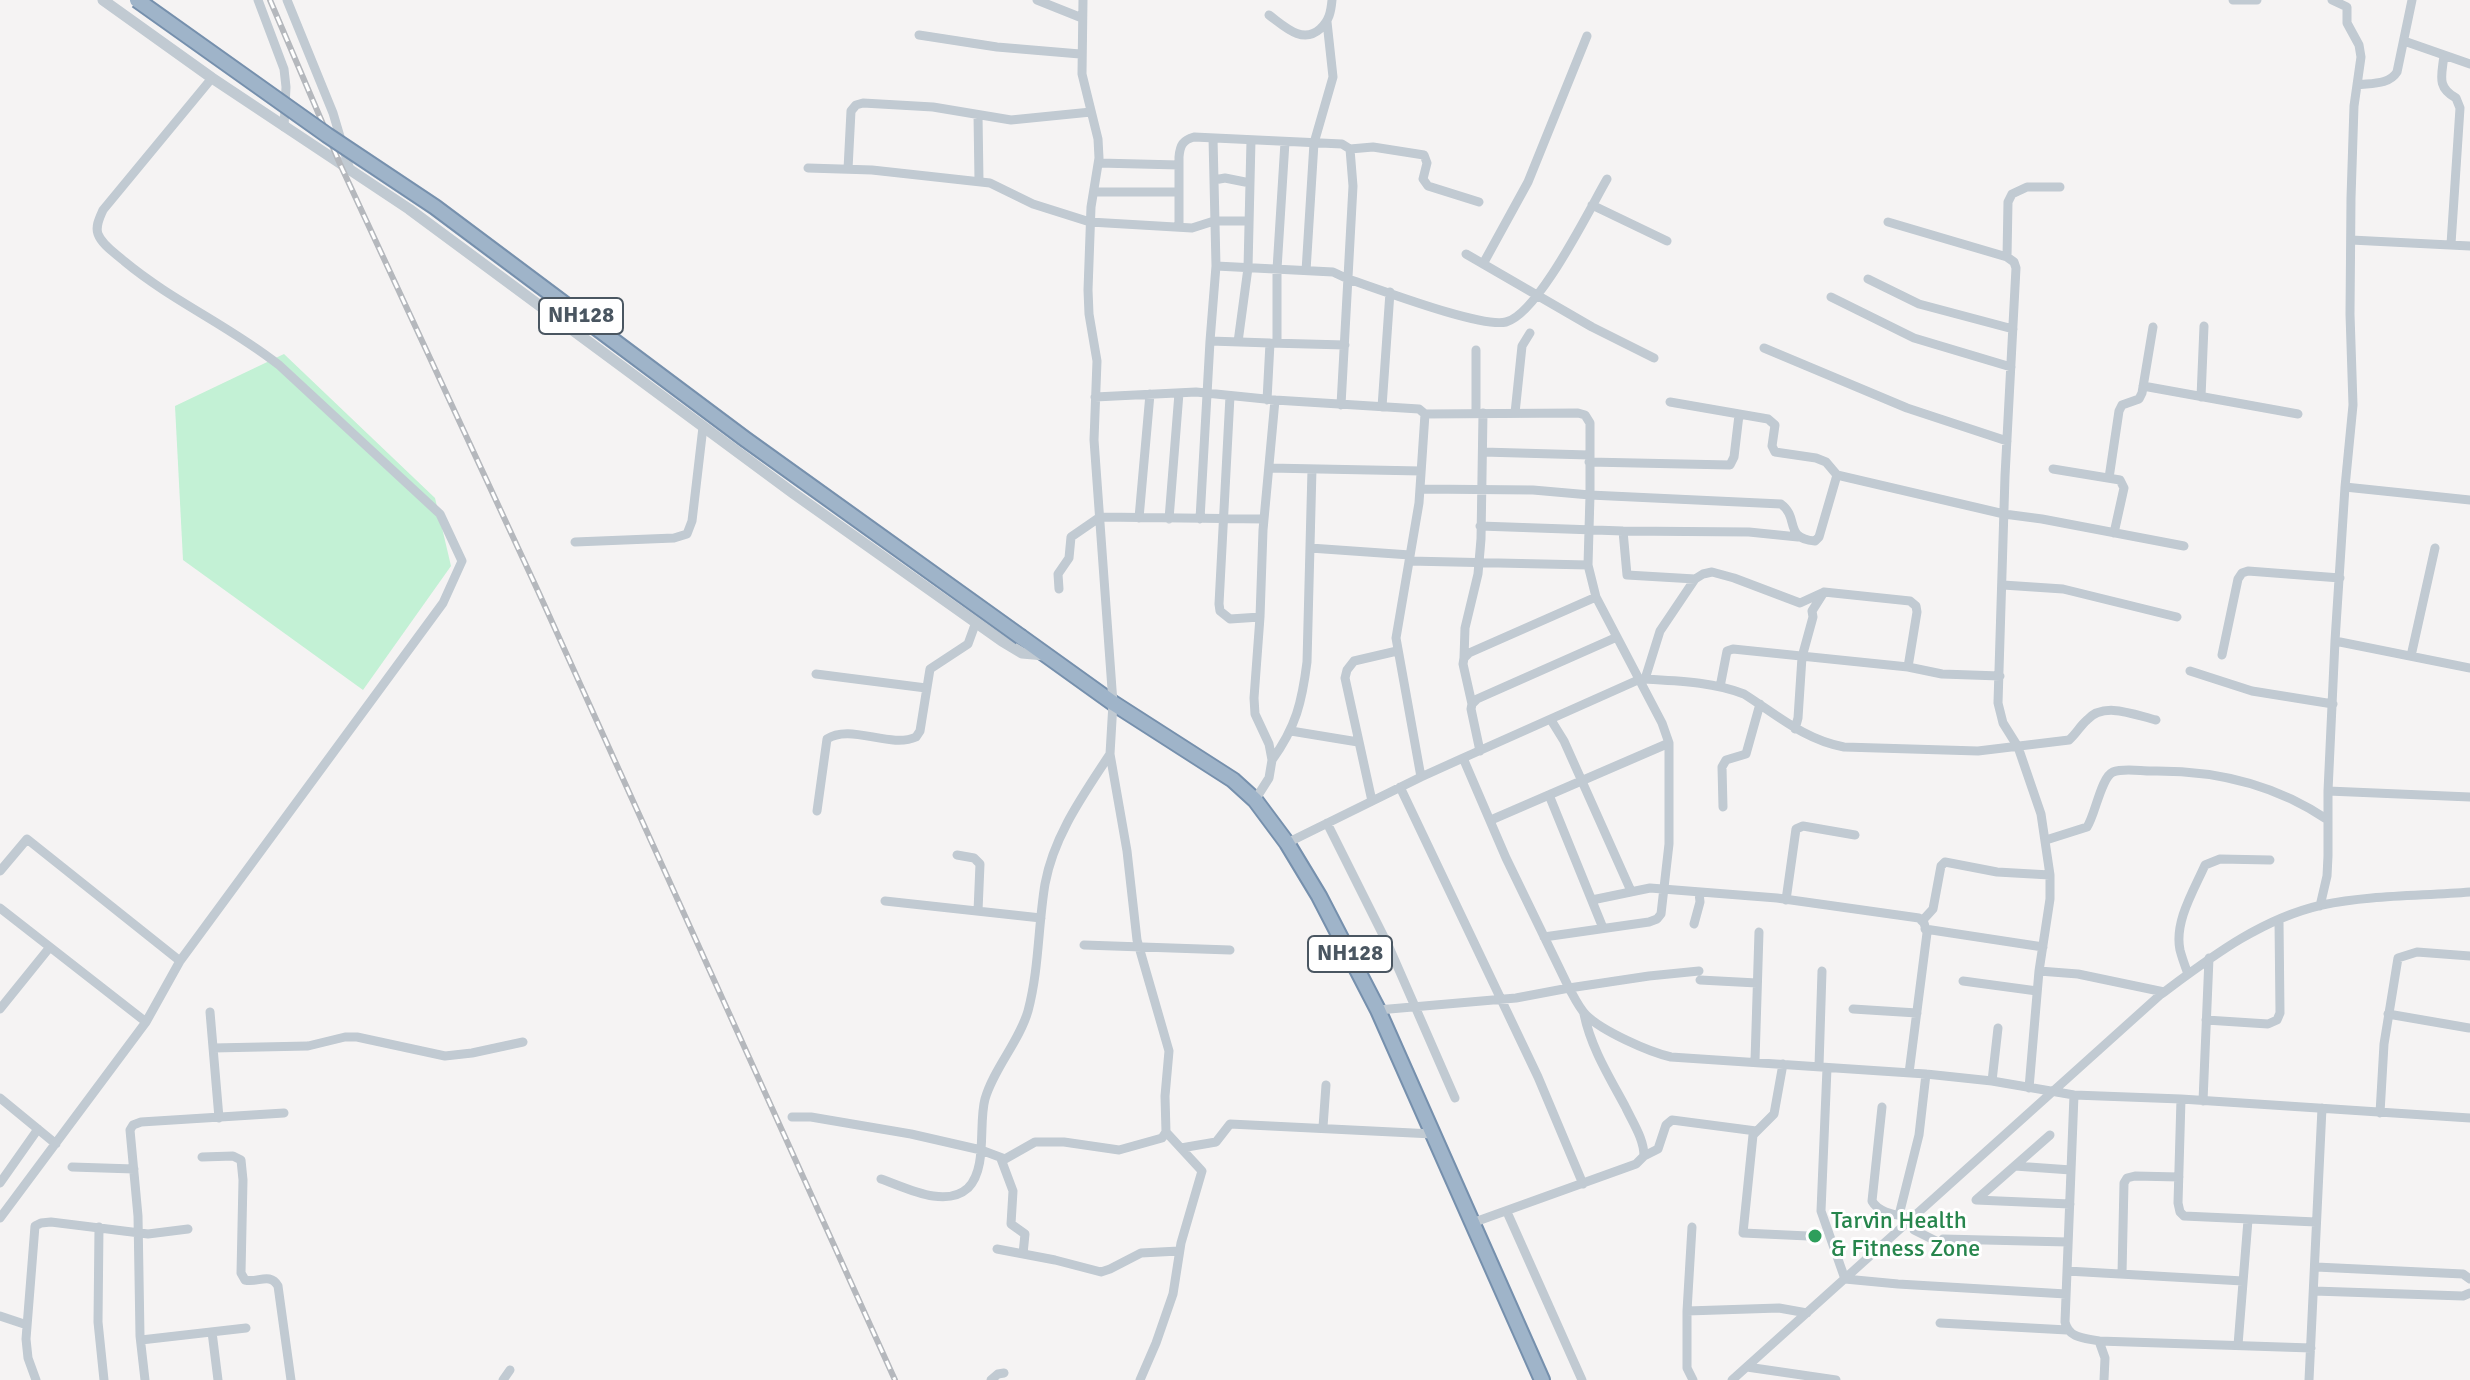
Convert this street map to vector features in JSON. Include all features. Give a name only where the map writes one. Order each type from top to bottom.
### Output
[{"type":"highway","name":"NH128","points":[[137,0],[327,135],[435,207],[745,439],[1045,655],[1245,790],[1287,843],[1319,896],[1378,1010],[1542,1380]]},
{"type":"street","points":[[103,0],[212,78],[409,209],[703,427],[976,622],[1022,653],[1045,655]]},
{"type":"street","points":[[258,0],[284,69],[284,127]]},
{"type":"street","points":[[287,0],[333,113],[350,170]]},
{"type":"street","points":[[1037,0],[1082,18]]},
{"type":"street","points":[[792,1117],[811,1117],[911,1134],[981,1150],[1001,1159],[1035,1142],[1064,1142],[1119,1150],[1162,1138],[1166,1132],[1169,1051],[1135,928],[1119,796],[1110,754],[1113,703],[1094,440],[1097,361],[1088,290],[1090,222],[1099,163],[1098,139],[1080,54],[1083,0]]},
{"type":"street","points":[[1306,271],[1314,143],[1333,77],[1327,22],[1332,0]]},
{"type":"street","points":[[2233,0],[2257,0]]},
{"type":"street","points":[[2320,906],[2327,876],[2335,641],[2353,405],[2350,314],[2354,106],[2361,57],[2359,45],[2347,23],[2347,7],[2332,0]]},
{"type":"street","points":[[2357,85],[2387,81],[2397,72],[2412,0]]},
{"type":"street","points":[[1269,15],[1301,35],[1314,34],[1327,22]]},
{"type":"street","points":[[919,35],[997,47],[1080,54]]},
{"type":"street","points":[[1483,264],[1528,182],[1587,36]]},
{"type":"street","points":[[2404,41],[2470,64]]},
{"type":"street","points":[[2444,55],[2445,92],[2465,103],[2451,244]]},
{"type":"street","points":[[0,1218],[146,1022],[180,961],[443,603],[462,561],[440,514],[279,365],[262,351],[167,294],[105,245],[97,232],[103,210],[212,78]]},
{"type":"street","points":[[848,169],[850,114],[853,107],[859,104],[933,107],[1011,120],[1091,112]]},
{"type":"street","points":[[978,115],[979,181]]},
{"type":"street","points":[[1179,227],[1180,149],[1184,142],[1194,137],[1342,144],[1350,149],[1373,147],[1424,155],[1427,163],[1423,179],[1428,186],[1479,202]]},
{"type":"street","points":[[1200,519],[1216,266],[1213,138]]},
{"type":"street","points":[[1238,342],[1248,268],[1251,140]]},
{"type":"street","points":[[1255,800],[1269,778],[1272,760],[1254,707],[1285,142]]},
{"type":"street","points":[[1341,405],[1353,186],[1350,149]]},
{"type":"street","points":[[1099,163],[1179,165]]},
{"type":"street","points":[[808,168],[979,181],[1000,186],[1033,204],[1090,222],[1192,228],[1214,221],[1249,221]]},
{"type":"street","points":[[1214,180],[1225,178],[1250,183]]},
{"type":"street","points":[[1216,266],[1333,272],[1467,317],[1494,323],[1515,319],[1537,297],[1607,179]]},
{"type":"street","points":[[2007,257],[2008,202],[2012,194],[2027,187],[2060,187]]},
{"type":"street","points":[[1094,192],[1179,192]]},
{"type":"street","points":[[1592,205],[1667,241]]},
{"type":"street","points":[[1888,222],[2007,257],[2014,262],[2017,275],[2007,441],[1999,711],[2018,747],[2041,814],[2050,875],[2029,1088]]},
{"type":"street","points":[[2351,240],[2470,246]]},
{"type":"street","points":[[1466,254],[1537,297],[1654,358]]},
{"type":"street","points":[[1868,279],[1919,304],[2013,329]]},
{"type":"street","points":[[1382,407],[1390,292]]},
{"type":"street","points":[[1831,297],[1914,338],[2011,367]]},
{"type":"street","points":[[2201,397],[2204,326]]},
{"type":"street","points":[[2109,478],[2120,407],[2139,399],[2153,327]]},
{"type":"street","points":[[1515,413],[1522,346],[1530,333]]},
{"type":"street","points":[[1210,341],[1345,345]]},
{"type":"street","points":[[1764,348],[1907,408],[2007,441]]},
{"type":"street","points":[[1476,350],[1483,452],[1482,490],[1478,563],[1465,628],[1463,664],[1480,751]]},
{"type":"street","points":[[2143,386],[2298,414]]},
{"type":"street","points":[[1169,519],[1179,393]]},
{"type":"street","points":[[1139,518],[1150,394]]},
{"type":"street","points":[[1095,397],[1207,394],[1419,409],[1425,414],[1585,415],[1590,423],[1588,565],[1596,597],[1642,679],[1669,743],[1669,844],[1663,909],[1657,919],[1544,937]]},
{"type":"street","points":[[1230,396],[1220,611],[1230,619],[1260,617]]},
{"type":"street","points":[[1670,402],[1773,421],[1772,446],[1775,452],[1826,462],[1837,475],[2004,514],[2184,546]]},
{"type":"street","points":[[1421,777],[1397,651],[1397,625],[1420,489],[1425,414]]},
{"type":"street","points":[[1483,452],[1730,465],[1734,457],[1739,415]]},
{"type":"street","points":[[575,542],[674,538],[687,534],[692,521],[703,427]]},
{"type":"street","points":[[1269,468],[1421,471]]},
{"type":"street","points":[[1272,760],[1298,715],[1307,662],[1312,469]]},
{"type":"street","points":[[2053,469],[2120,480],[2124,488],[2114,533]]},
{"type":"street","points":[[1480,526],[1749,532],[1815,541],[1819,537],[1837,475]]},
{"type":"street","points":[[2345,487],[2470,500]]},
{"type":"street","points":[[1420,489],[1533,490],[1781,504],[1786,506],[1798,537]]},
{"type":"street","points":[[1059,589],[1058,574],[1069,558],[1071,537],[1100,517],[1264,519]]},
{"type":"street","points":[[1623,531],[1627,575],[1695,579]]},
{"type":"street","points":[[1310,548],[1478,563],[1588,565]]},
{"type":"street","points":[[2411,656],[2435,548]]},
{"type":"street","points":[[1642,679],[1660,631],[1695,579],[1703,574],[1712,572],[1800,603],[1812,611]]},
{"type":"street","points":[[2222,655],[2238,579],[2242,573],[2340,578]]},
{"type":"street","points":[[2003,585],[2063,589],[2177,617]]},
{"type":"street","points":[[1800,603],[1824,592],[1910,601],[1917,612],[1908,667]]},
{"type":"street","points":[[1795,729],[1802,657],[1812,611],[1824,592]]},
{"type":"street","points":[[1464,658],[1469,653],[1596,597]]},
{"type":"street","points":[[817,811],[827,739],[838,734],[904,740],[916,737],[920,731],[931,666],[968,644],[976,622]]},
{"type":"street","points":[[1472,704],[1477,699],[1617,637]]},
{"type":"street","points":[[2335,641],[2470,668]]},
{"type":"street","points":[[1720,687],[1727,651],[1740,649],[1908,667],[1942,674],[2000,676]]},
{"type":"street","points":[[1372,801],[1346,688],[1347,670],[1354,661],[1397,651]]},
{"type":"street","points":[[2190,671],[2252,691],[2333,704]]},
{"type":"street","points":[[816,674],[926,688]]},
{"type":"street","points":[[1287,843],[1421,777],[1642,679],[1694,682],[1744,694],[1795,729],[1844,747],[1978,751],[2069,740],[2088,717],[2108,710],[2156,720]]},
{"type":"street","points":[[1723,807],[1723,763],[1729,758],[1746,754],[1760,704]]},
{"type":"street","points":[[1551,720],[1564,741],[1631,891]]},
{"type":"street","points":[[1291,731],[1358,742]]},
{"type":"street","points":[[1491,820],[1669,743]]},
{"type":"street","points":[[881,1179],[932,1195],[952,1195],[972,1182],[981,1150],[984,1102],[1027,1016],[1045,883],[1074,810],[1110,754]]},
{"type":"street","points":[[1463,758],[1544,937],[1584,1013],[1594,1022],[1661,1055],[1926,1074],[2074,1095],[2470,1118]]},
{"type":"street","points":[[2046,840],[2087,827],[2107,778],[2115,771],[2175,770],[2245,780],[2295,799],[2328,820]]},
{"type":"street","points":[[1400,787],[1538,1077],[1583,1184]]},
{"type":"street","points":[[2328,791],[2470,797]]},
{"type":"street","points":[[1549,795],[1603,928]]},
{"type":"street","points":[[1327,823],[1368,901],[1455,1098]]},
{"type":"street","points":[[1786,900],[1796,829],[1803,826],[1855,835]]},
{"type":"street","points":[[0,871],[27,839],[180,961]]},
{"type":"street","points":[[957,855],[974,858],[980,864],[978,911]]},
{"type":"street","points":[[2188,974],[2179,948],[2179,932],[2205,865],[2220,859],[2270,860]]},
{"type":"street","points":[[1909,1073],[1924,925],[1933,909],[1941,866],[1945,862],[1997,872],[2050,875]]},
{"type":"street","points":[[1592,900],[1650,888],[1786,900],[1912,916],[1924,925],[2043,947]]},
{"type":"street","points":[[1694,924],[1700,902],[1699,892]]},
{"type":"street","points":[[1732,1380],[2164,992],[2209,958],[2260,928],[2320,906],[2470,892]]},
{"type":"street","points":[[885,901],[1041,918]]},
{"type":"street","points":[[0,908],[146,1022]]},
{"type":"street","points":[[2206,1020],[2268,1024],[2277,1020],[2280,1013],[2279,921]]},
{"type":"street","points":[[1755,1061],[1759,932]]},
{"type":"street","points":[[1084,945],[1230,950]]},
{"type":"street","points":[[0,1009],[50,947]]},
{"type":"street","points":[[2380,1113],[2388,1014],[2398,958],[2417,952],[2470,956]]},
{"type":"street","points":[[2203,1101],[2209,958]]},
{"type":"street","points":[[1822,971],[1821,1211],[1845,1279]]},
{"type":"street","points":[[2039,971],[2078,974],[2164,992]]},
{"type":"street","points":[[1378,1010],[1501,1000],[1649,976],[1700,976],[1757,983]]},
{"type":"street","points":[[1963,981],[2037,991]]},
{"type":"street","points":[[1853,1009],[1917,1013]]},
{"type":"street","points":[[210,1012],[219,1118]]},
{"type":"street","points":[[1584,1013],[1590,1038],[1635,1125],[1644,1147],[1644,1156]]},
{"type":"street","points":[[2388,1014],[2469,1028]]},
{"type":"street","points":[[1992,1081],[1998,1028]]},
{"type":"street","points":[[213,1048],[308,1046],[357,1037],[445,1056],[523,1042]]},
{"type":"street","points":[[1783,1064],[1774,1114],[1753,1135],[1743,1233],[1808,1236]]},
{"type":"street","points":[[1899,1215],[1919,1135],[1926,1074]]},
{"type":"street","points":[[1323,1127],[1326,1085]]},
{"type":"street","points":[[2067,1330],[2074,1095]]},
{"type":"street","points":[[0,1098],[56,1144]]},
{"type":"street","points":[[2181,1099],[2178,1203],[2184,1216],[2316,1222]]},
{"type":"street","points":[[1882,1107],[1872,1201],[1879,1209],[1912,1218]]},
{"type":"street","points":[[2309,1380],[2322,1108]]},
{"type":"street","points":[[145,1380],[139,1232],[130,1130],[136,1123],[284,1113]]},
{"type":"street","points":[[1472,1223],[1636,1164],[1658,1149],[1666,1125],[1672,1120],[1756,1131]]},
{"type":"street","points":[[1181,1148],[1216,1142],[1230,1124],[1433,1134]]},
{"type":"street","points":[[0,1183],[38,1129]]},
{"type":"street","points":[[1140,1380],[1167,1311],[1177,1276],[1179,1251],[1202,1171],[1166,1132]]},
{"type":"street","points":[[2050,1135],[1977,1200],[2070,1204]]},
{"type":"street","points":[[202,1157],[233,1156],[241,1160],[241,1273],[245,1280],[270,1278],[278,1286],[291,1380]]},
{"type":"street","points":[[1001,1159],[1013,1191],[1011,1224],[1023,1231],[1025,1236],[1023,1254]]},
{"type":"street","points":[[2015,1166],[2071,1170]]},
{"type":"street","points":[[72,1167],[134,1169]]},
{"type":"street","points":[[2122,1274],[2124,1183],[2127,1178],[2135,1176],[2179,1177]]},
{"type":"street","points":[[1507,1212],[1582,1380]]},
{"type":"street","points":[[1912,1218],[1914,1230],[1944,1242],[2068,1242]]},
{"type":"street","points":[[2238,1345],[2248,1220]]},
{"type":"street","points":[[36,1380],[26,1348],[35,1226],[51,1222],[153,1233],[188,1229]]},
{"type":"street","points":[[99,1227],[98,1322],[104,1380]]},
{"type":"street","points":[[1692,1227],[1687,1368],[1693,1380]]},
{"type":"street","points":[[997,1249],[1101,1272],[1141,1253],[1179,1251]]},
{"type":"street","points":[[2316,1267],[2463,1274],[2470,1279]]},
{"type":"street","points":[[2067,1271],[2243,1281]]},
{"type":"street","points":[[1845,1279],[2066,1294]]},
{"type":"street","points":[[2314,1291],[2463,1296],[2470,1293]]},
{"type":"street","points":[[1687,1311],[1779,1308],[1807,1313]]},
{"type":"street","points":[[0,1316],[27,1325]]},
{"type":"street","points":[[1940,1323],[2067,1330],[2072,1335],[2099,1341],[2311,1348]]},
{"type":"street","points":[[141,1340],[246,1328]]},
{"type":"street","points":[[212,1332],[218,1380]]},
{"type":"street","points":[[2099,1341],[2105,1358],[2104,1380]]},
{"type":"street","points":[[1747,1367],[1836,1380]]},
{"type":"street","points":[[503,1380],[510,1370]]},
{"type":"street","points":[[991,1380],[1004,1373]]},
{"type":"green space","points":[[284,354],[435,498],[451,566],[363,690],[183,560],[175,406]]},
{"type":"railway","points":[[270,0],[340,164],[538,591],[895,1380]]},
{"type":"place","name":"Tarvin Health & Fitness Zone","points":[[1815,1236]]}]
